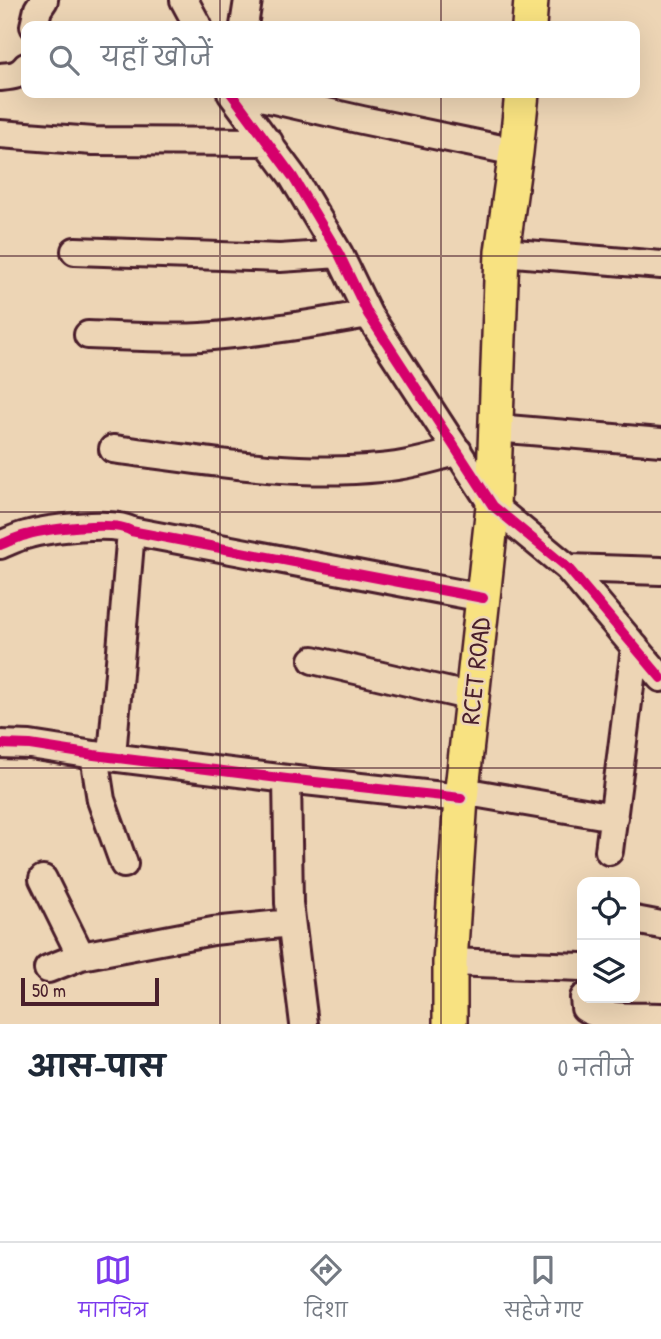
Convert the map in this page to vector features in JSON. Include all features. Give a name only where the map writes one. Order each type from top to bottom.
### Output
[{"type":"main road","points":[[529,21],[531,0]]},
{"type":"main road","name":"RCET ROAD","points":[[450,1024],[450,962],[461,795],[493,506],[502,252],[521,98]]},
{"type":"street","points":[[35,21],[44,0]]},
{"type":"street","points":[[184,0],[195,21]]},
{"type":"street","points":[[245,21],[248,0]]},
{"type":"street","points":[[0,76],[14,76],[21,72]]},
{"type":"street","points":[[239,98],[293,177],[339,254],[368,314],[493,506],[568,568],[645,650],[661,678]]},
{"type":"street","points":[[255,98],[516,152]]},
{"type":"street","points":[[0,134],[93,141],[269,142]]},
{"type":"street","points":[[75,251],[280,258],[339,254]]},
{"type":"street","points":[[502,252],[661,265]]},
{"type":"street","points":[[88,335],[200,337],[368,314]]},
{"type":"street","points":[[496,428],[661,442]]},
{"type":"street","points":[[113,449],[276,469],[330,470],[379,469],[415,463],[458,451]]},
{"type":"street","points":[[0,545],[24,535],[54,530],[124,526],[131,531],[483,598]]},
{"type":"street","points":[[124,864],[102,800],[103,755],[131,531]]},
{"type":"street","points":[[568,568],[661,571]]},
{"type":"street","points":[[609,851],[645,650]]},
{"type":"street","points":[[313,660],[472,697]]},
{"type":"street","points":[[0,744],[30,744],[287,779],[461,795],[614,817]]},
{"type":"street","points":[[287,779],[289,902],[304,1024]]},
{"type":"street","points":[[43,879],[81,956]]},
{"type":"street","points":[[640,921],[661,925]]},
{"type":"street","points":[[48,969],[81,956],[213,932],[291,923]]},
{"type":"street","points":[[450,962],[577,972]]},
{"type":"street","points":[[584,1003],[585,1008],[593,1013],[661,1017]]},
{"type":"cycle path","points":[[235,98],[293,177],[339,254],[368,314],[493,506],[568,568],[661,678]]},
{"type":"cycle path","points":[[0,545],[49,530],[111,526],[483,598]]},
{"type":"cycle path","points":[[0,744],[30,745],[287,779],[461,798]]}]
